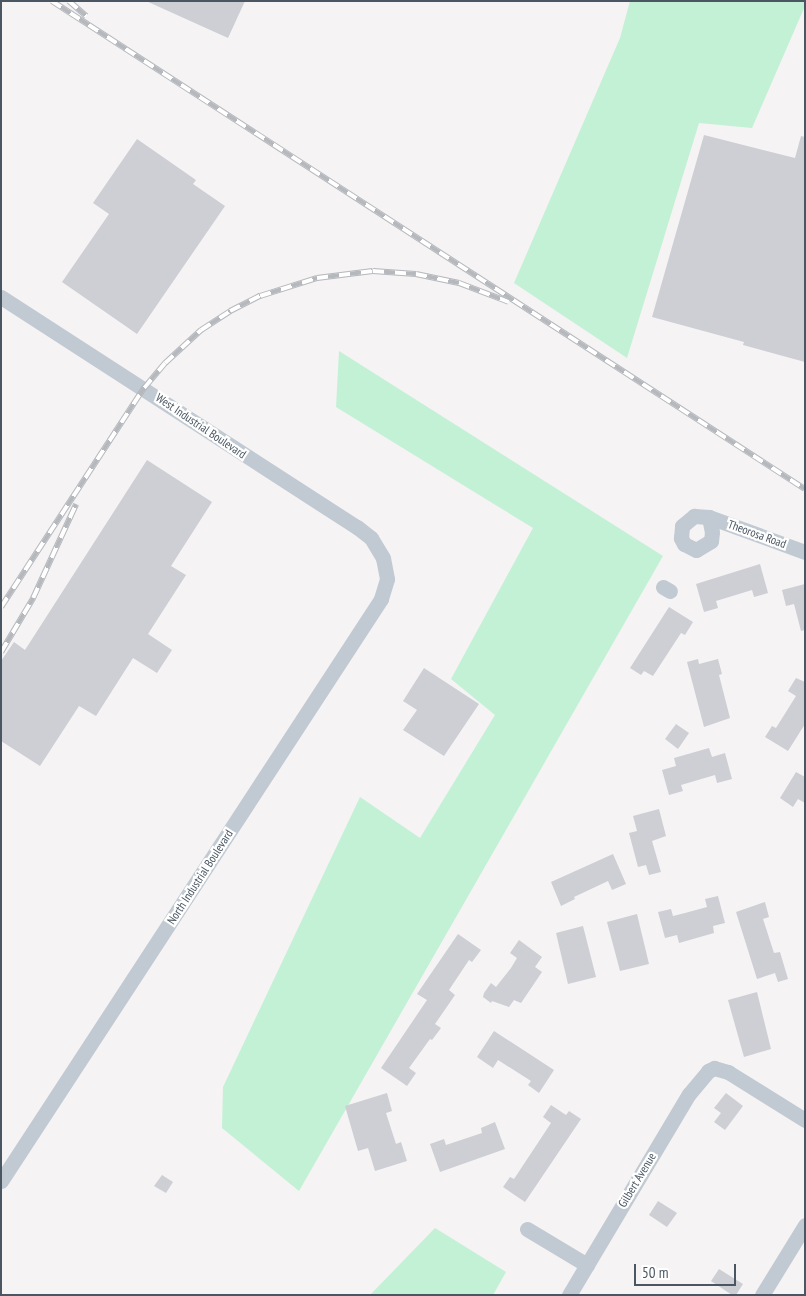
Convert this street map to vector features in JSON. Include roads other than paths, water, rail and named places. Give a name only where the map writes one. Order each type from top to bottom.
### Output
[{"type":"street","name":"West Industrial Boulevard","points":[[1,297],[357,526],[372,538],[383,558],[386,569]]},
{"type":"street","name":"Theorosa Road","points":[[709,517],[805,552]]},
{"type":"street","name":"North Industrial Boulevard","points":[[1,1181],[47,1114],[381,599],[387,579],[386,569]]},
{"type":"street","name":"Gilbert Avenue","points":[[569,1295],[690,1094],[702,1077],[711,1069],[728,1072],[805,1120]]},
{"type":"street","points":[[762,1295],[805,1225]]},
{"type":"street","points":[[527,1229],[587,1265]]},
{"type":"railway","points":[[52,1],[805,489]]},
{"type":"railway","points":[[69,1],[86,16]]},
{"type":"railway","points":[[1,607],[144,388],[165,363],[201,330],[230,311],[260,296],[317,278],[373,271],[416,274],[459,283],[509,302]]},
{"type":"railway","points":[[1,652],[33,598],[76,504]]}]
